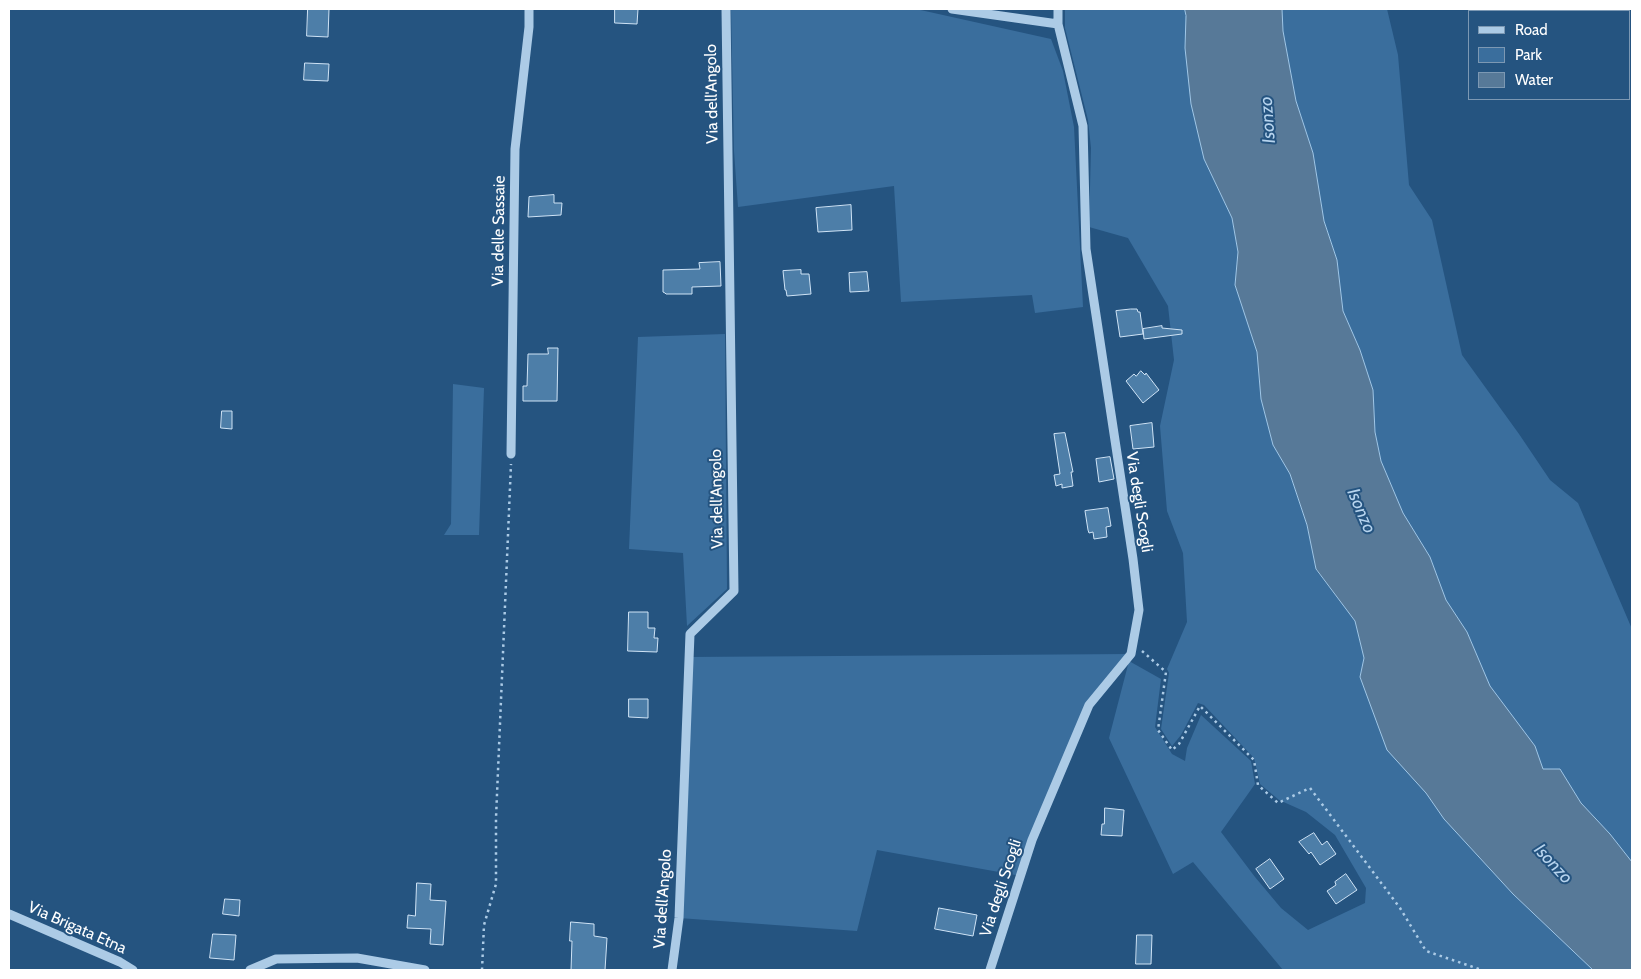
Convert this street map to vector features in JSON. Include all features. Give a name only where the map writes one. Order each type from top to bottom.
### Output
[{"type":"street","name":"Via delle Sassaie","points":[[511,454],[515,150],[529,27],[529,9]]},
{"type":"street","name":"Via dell'Angolo","points":[[672,970],[680,918],[690,634],[734,591],[726,9]]},
{"type":"street","points":[[952,9],[1058,24]]},
{"type":"street","name":"Via degli Scogli","points":[[990,970],[1032,840],[1089,705],[1131,654],[1138,616],[1138,595],[1086,249],[1083,126],[1058,24],[1058,9]]},
{"type":"street","name":"Via Brigata Etna","points":[[9,914],[120,962],[133,970]]},
{"type":"street","points":[[250,970],[276,959],[357,958],[425,970]]},
{"type":"path","points":[[482,970],[484,925],[496,884],[496,818],[511,454]]},
{"type":"path","points":[[1133,643],[1166,672],[1158,730],[1172,750],[1179,744],[1200,706],[1254,760],[1258,785],[1278,803],[1310,788],[1400,908],[1426,951],[1482,970]]},
{"type":"green space","points":[[731,9],[916,9],[1051,39],[1063,71],[1074,127],[1083,307],[1035,313],[1032,295],[901,302],[894,186],[738,207],[734,151]]},
{"type":"green space","points":[[1065,9],[1185,9],[1185,48],[1204,159],[1232,218],[1238,252],[1235,285],[1257,352],[1261,399],[1273,445],[1290,474],[1307,525],[1316,570],[1355,621],[1364,658],[1360,677],[1426,793],[1444,819],[1513,894],[1593,970],[1283,970],[1193,862],[1173,874],[1109,738],[1129,661],[1161,679],[1155,727],[1172,754],[1185,761],[1187,748],[1201,715],[1251,761],[1255,784],[1221,832],[1281,908],[1308,930],[1365,903],[1366,888],[1335,835],[1306,812],[1279,800],[1260,784],[1254,758],[1204,705],[1198,703],[1181,735],[1172,746],[1161,729],[1169,673],[1167,669],[1187,622],[1183,553],[1167,511],[1160,426],[1174,360],[1168,306],[1128,238],[1089,227],[1091,148],[1088,120],[1065,28]]},
{"type":"green space","points":[[1282,9],[1387,9],[1398,55],[1409,185],[1432,220],[1462,355],[1550,480],[1578,503],[1632,629],[1632,862],[1610,834],[1581,803],[1560,769],[1543,769],[1535,746],[1490,686],[1467,632],[1446,600],[1430,557],[1403,513],[1381,461],[1375,432],[1373,390],[1360,350],[1343,311],[1337,260],[1324,221],[1313,153],[1296,101],[1283,31]]},
{"type":"green space","points":[[725,334],[727,589],[687,626],[683,553],[629,549],[638,337]]},
{"type":"green space","points":[[453,384],[484,388],[479,535],[444,535],[451,524]]},
{"type":"green space","points":[[1131,654],[1089,705],[1021,876],[877,850],[857,931],[679,918],[689,657]]},
{"type":"water","name":"Isonzo","points":[[1185,9],[1282,9],[1283,31],[1296,101],[1313,153],[1324,221],[1337,260],[1343,311],[1360,350],[1373,390],[1375,432],[1381,461],[1403,513],[1430,557],[1446,600],[1467,632],[1490,686],[1535,746],[1543,769],[1560,769],[1581,803],[1610,834],[1632,862],[1632,970],[1593,970],[1513,894],[1444,819],[1426,793],[1387,750],[1360,677],[1364,658],[1355,621],[1316,569],[1307,525],[1290,474],[1273,445],[1261,399],[1257,352],[1235,285],[1238,252],[1232,218],[1204,159],[1191,104],[1185,48]]},
{"type":"building","points":[[308,9],[329,9],[328,37],[307,36]]},
{"type":"building","points":[[615,9],[638,9],[637,24],[615,23]]},
{"type":"building","points":[[305,63],[329,64],[328,81],[304,80]]},
{"type":"building","points":[[554,195],[554,203],[562,203],[561,215],[528,217],[529,197]]},
{"type":"building","points":[[851,205],[852,230],[818,232],[816,208]]},
{"type":"building","points":[[720,262],[721,286],[692,287],[692,294],[666,294],[663,292],[663,270],[700,269],[699,263]]},
{"type":"building","points":[[801,270],[801,274],[809,274],[811,294],[787,296],[783,271]]},
{"type":"building","points":[[867,272],[869,291],[850,292],[849,273]]},
{"type":"building","points":[[1137,309],[1140,312],[1143,334],[1120,337],[1116,311]]},
{"type":"building","points":[[1162,326],[1162,328],[1182,330],[1182,334],[1144,339],[1143,329]]},
{"type":"building","points":[[548,348],[558,348],[557,401],[523,401],[523,386],[527,386],[528,354],[548,354]]},
{"type":"building","points":[[1141,371],[1145,375],[1146,373],[1159,390],[1143,403],[1126,381]]},
{"type":"building","points":[[222,411],[232,411],[232,429],[221,428]]},
{"type":"building","points":[[1152,423],[1154,447],[1133,449],[1130,426]]},
{"type":"building","points":[[1065,433],[1073,472],[1071,472],[1073,486],[1062,488],[1062,484],[1056,486],[1054,475],[1060,474],[1054,434]]},
{"type":"building","points":[[1110,457],[1114,479],[1099,482],[1096,459]]},
{"type":"building","points":[[1108,508],[1111,526],[1106,527],[1107,537],[1094,539],[1093,532],[1089,533],[1088,530],[1085,511]]},
{"type":"building","points":[[629,612],[648,612],[648,628],[655,628],[654,638],[658,638],[657,652],[628,651]]},
{"type":"building","points":[[629,699],[648,699],[648,718],[629,717]]},
{"type":"building","points":[[1105,808],[1124,810],[1122,836],[1101,835]]},
{"type":"building","points":[[1314,833],[1322,845],[1327,841],[1336,854],[1320,865],[1311,852],[1309,854],[1299,842]]},
{"type":"building","points":[[1270,859],[1284,879],[1270,889],[1256,869]]},
{"type":"building","points":[[1346,874],[1357,890],[1336,904],[1327,891],[1336,885],[1335,882]]},
{"type":"building","points":[[417,883],[431,884],[430,900],[446,901],[443,945],[430,944],[431,929],[407,928],[408,915],[415,916]]},
{"type":"building","points":[[225,899],[240,900],[239,916],[223,914]]},
{"type":"building","points":[[939,908],[977,915],[973,936],[935,929]]},
{"type":"building","points":[[571,922],[594,924],[594,936],[607,938],[605,970],[571,970]]},
{"type":"building","points":[[213,934],[236,935],[234,960],[210,958]]},
{"type":"building","points":[[1137,935],[1152,935],[1151,964],[1136,964]]}]
